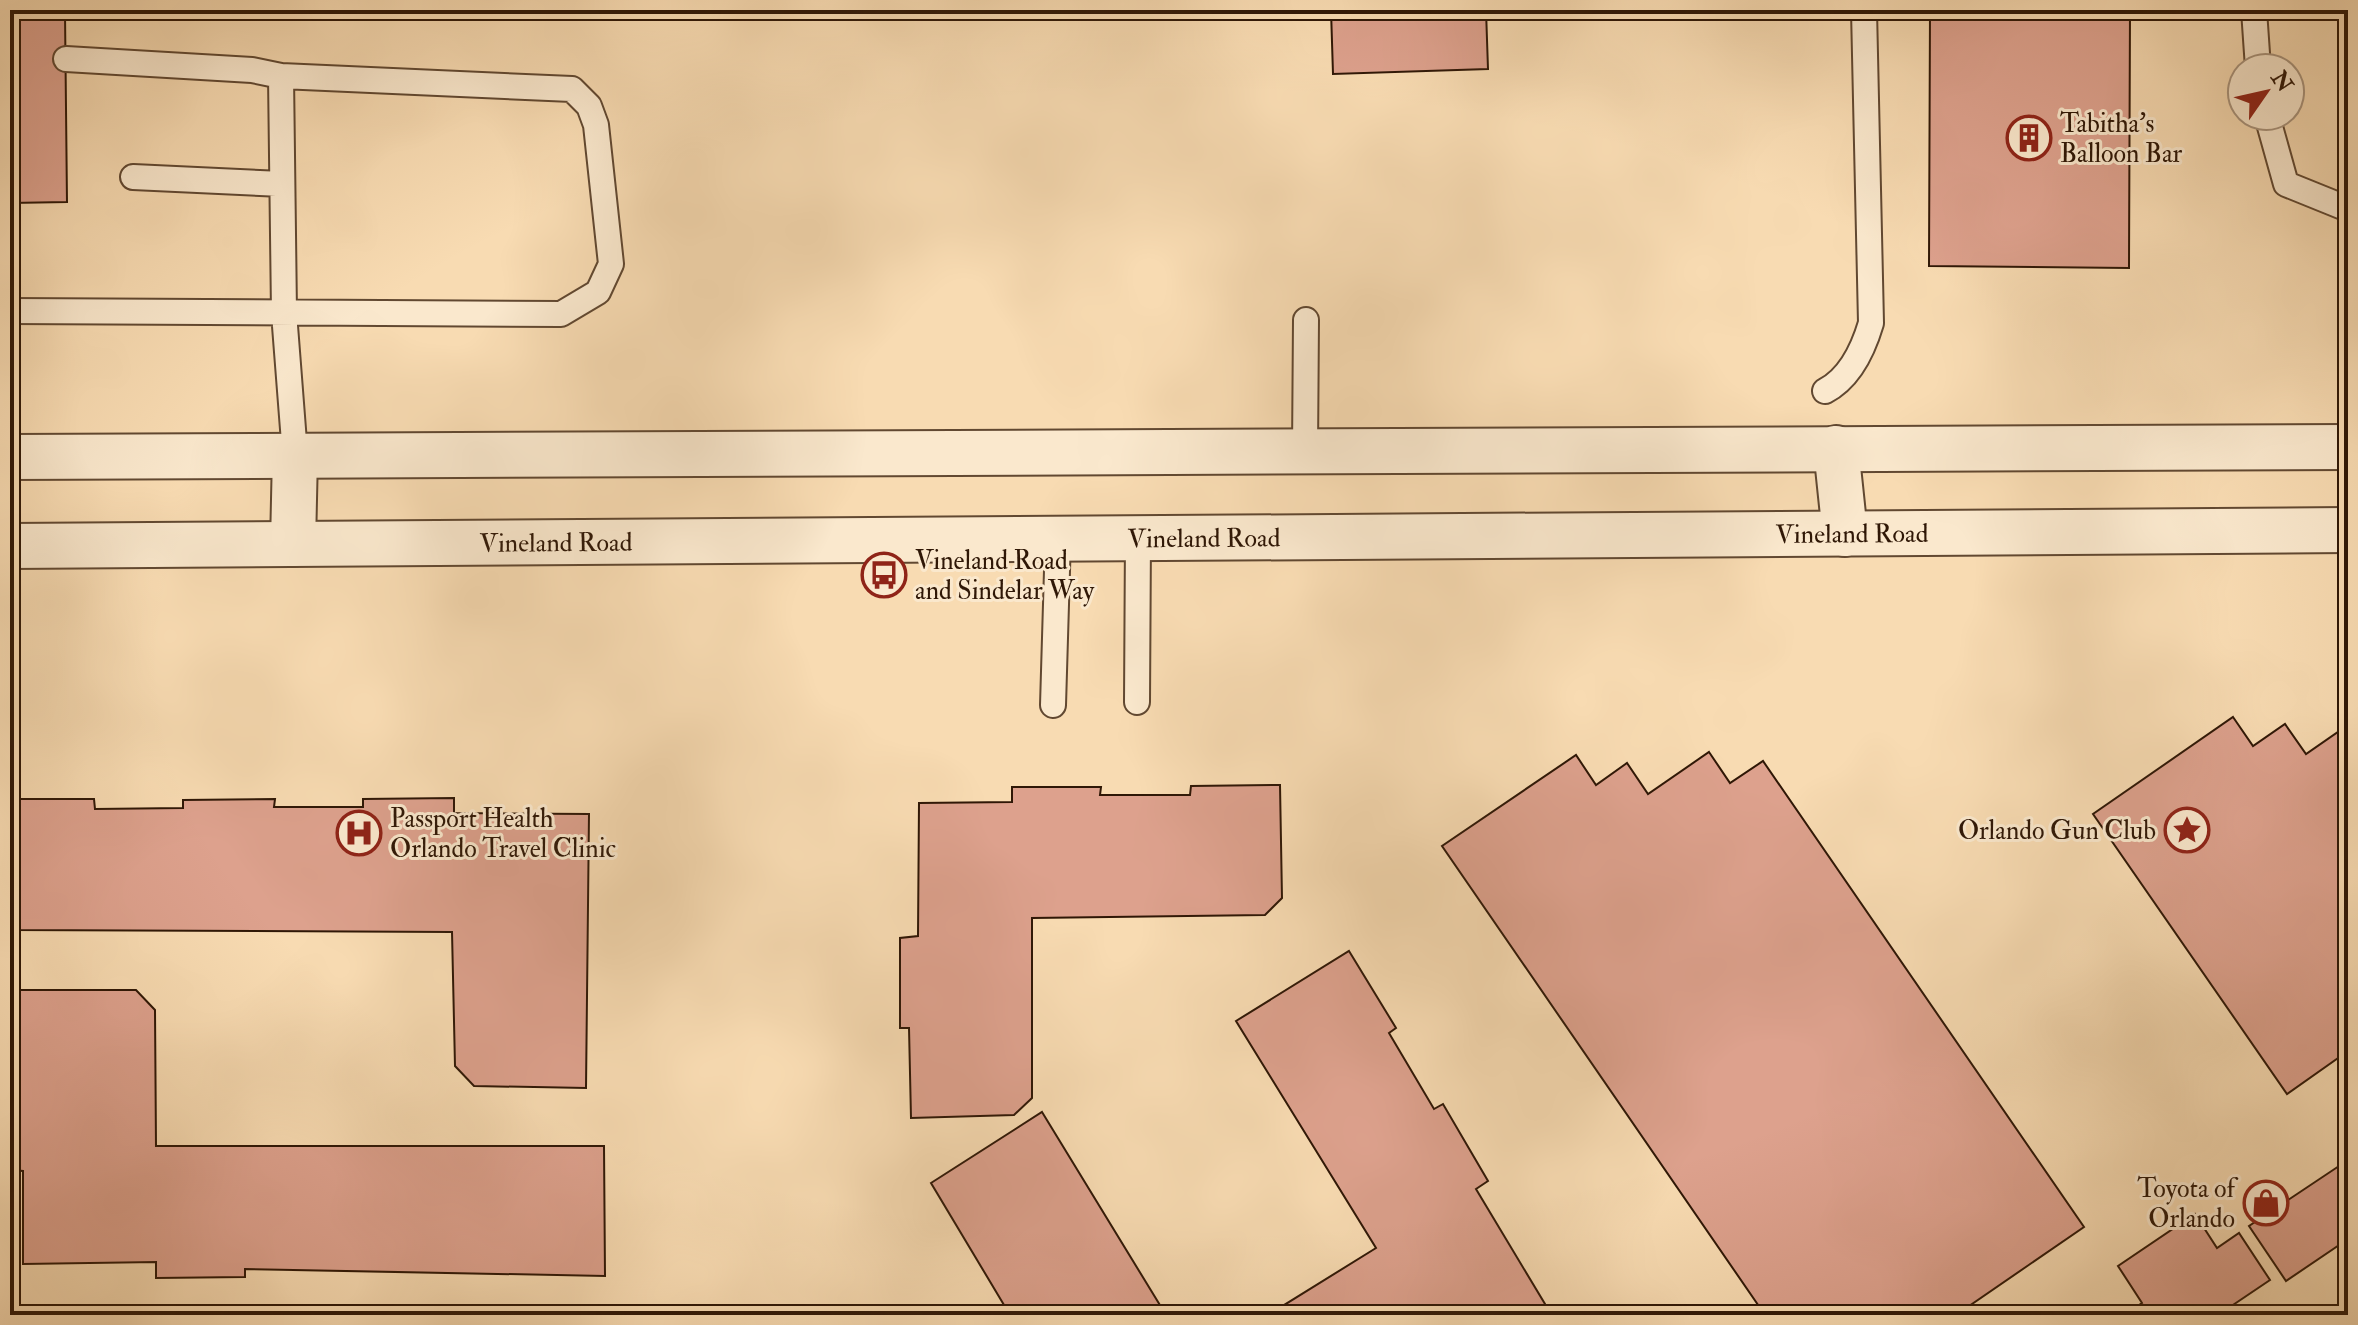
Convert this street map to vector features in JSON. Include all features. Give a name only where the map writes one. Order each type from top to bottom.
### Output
[{"type":"street","points":[[10,457],[2348,447]]},
{"type":"street","points":[[1836,448],[1845,534]]},
{"type":"street","points":[[293,544],[295,455]]},
{"type":"street","name":"Vineland Road","points":[[10,546],[2348,530]]},
{"type":"lane","points":[[1825,391],[1840,383],[1866,341],[1871,323],[1864,10]]},
{"type":"lane","points":[[2254,10],[2257,52]]},
{"type":"lane","points":[[10,311],[561,314],[598,292],[611,264],[596,125],[589,106],[572,89],[281,76],[252,70],[66,59]]},
{"type":"lane","points":[[281,76],[284,313],[295,455]]},
{"type":"lane","points":[[2271,132],[2286,184],[2348,209]]},
{"type":"lane","points":[[133,177],[282,184]]},
{"type":"lane","points":[[1305,451],[1306,320]]},
{"type":"lane","points":[[1137,702],[1138,536]]},
{"type":"lane","points":[[1053,705],[1058,537]]},
{"type":"building","points":[[10,10],[378,10],[65,13],[67,202],[10,203]]},
{"type":"building","points":[[1331,10],[1486,10],[1488,69],[1333,74]]},
{"type":"building","name":"Tabitha's Balloon Bar","points":[[1930,10],[2130,10],[2129,268],[1929,266]]},
{"type":"building","points":[[2233,717],[2253,746],[2285,724],[2306,754],[2348,725],[2348,1051],[2287,1094],[2093,814]]},
{"type":"building","points":[[1709,752],[1730,783],[1763,761],[2084,1227],[1956,1315],[1765,1315],[1442,846],[1576,755],[1596,785],[1627,763],[1648,794]]},
{"type":"building","points":[[1280,785],[1282,898],[1265,915],[1032,918],[1032,1098],[1014,1115],[911,1118],[909,1028],[900,1028],[900,938],[918,936],[919,803],[1012,802],[1012,787],[1101,787],[1100,795],[1190,795],[1191,786]]},
{"type":"building","points":[[454,798],[454,813],[589,814],[586,1088],[474,1086],[455,1066],[452,932],[10,930],[10,799],[94,799],[95,809],[183,808],[183,800],[275,799],[274,807],[363,807],[363,799]]},
{"type":"building","points":[[1349,951],[1396,1028],[1389,1033],[1434,1109],[1443,1104],[1488,1181],[1476,1189],[1545,1304],[1527,1315],[1268,1315],[1376,1248],[1236,1021]]},
{"type":"building","points":[[10,990],[136,990],[155,1010],[156,1146],[604,1146],[605,1276],[245,1269],[245,1277],[156,1278],[156,1262],[23,1264],[23,1171],[10,1170]]},
{"type":"building","points":[[1042,1112],[1166,1315],[1010,1315],[931,1183]]},
{"type":"building","points":[[2348,1160],[2348,1239],[2286,1281],[2249,1226]]},
{"type":"building","points":[[2195,1214],[2217,1248],[2239,1233],[2270,1280],[2218,1315],[2124,1315],[2142,1303],[2118,1266]]},
{"type":"place","name":"Tabitha's Balloon Bar","points":[[2029,138]]},
{"type":"place","name":"Vineland Road and Sindelar Way","points":[[884,575]]},
{"type":"place","name":"Orlando Gun Club","points":[[2187,830]]},
{"type":"place","name":"Passport Health Orlando Travel Clinic","points":[[359,833]]},
{"type":"place","name":"Toyota of Orlando","points":[[2266,1203]]}]
